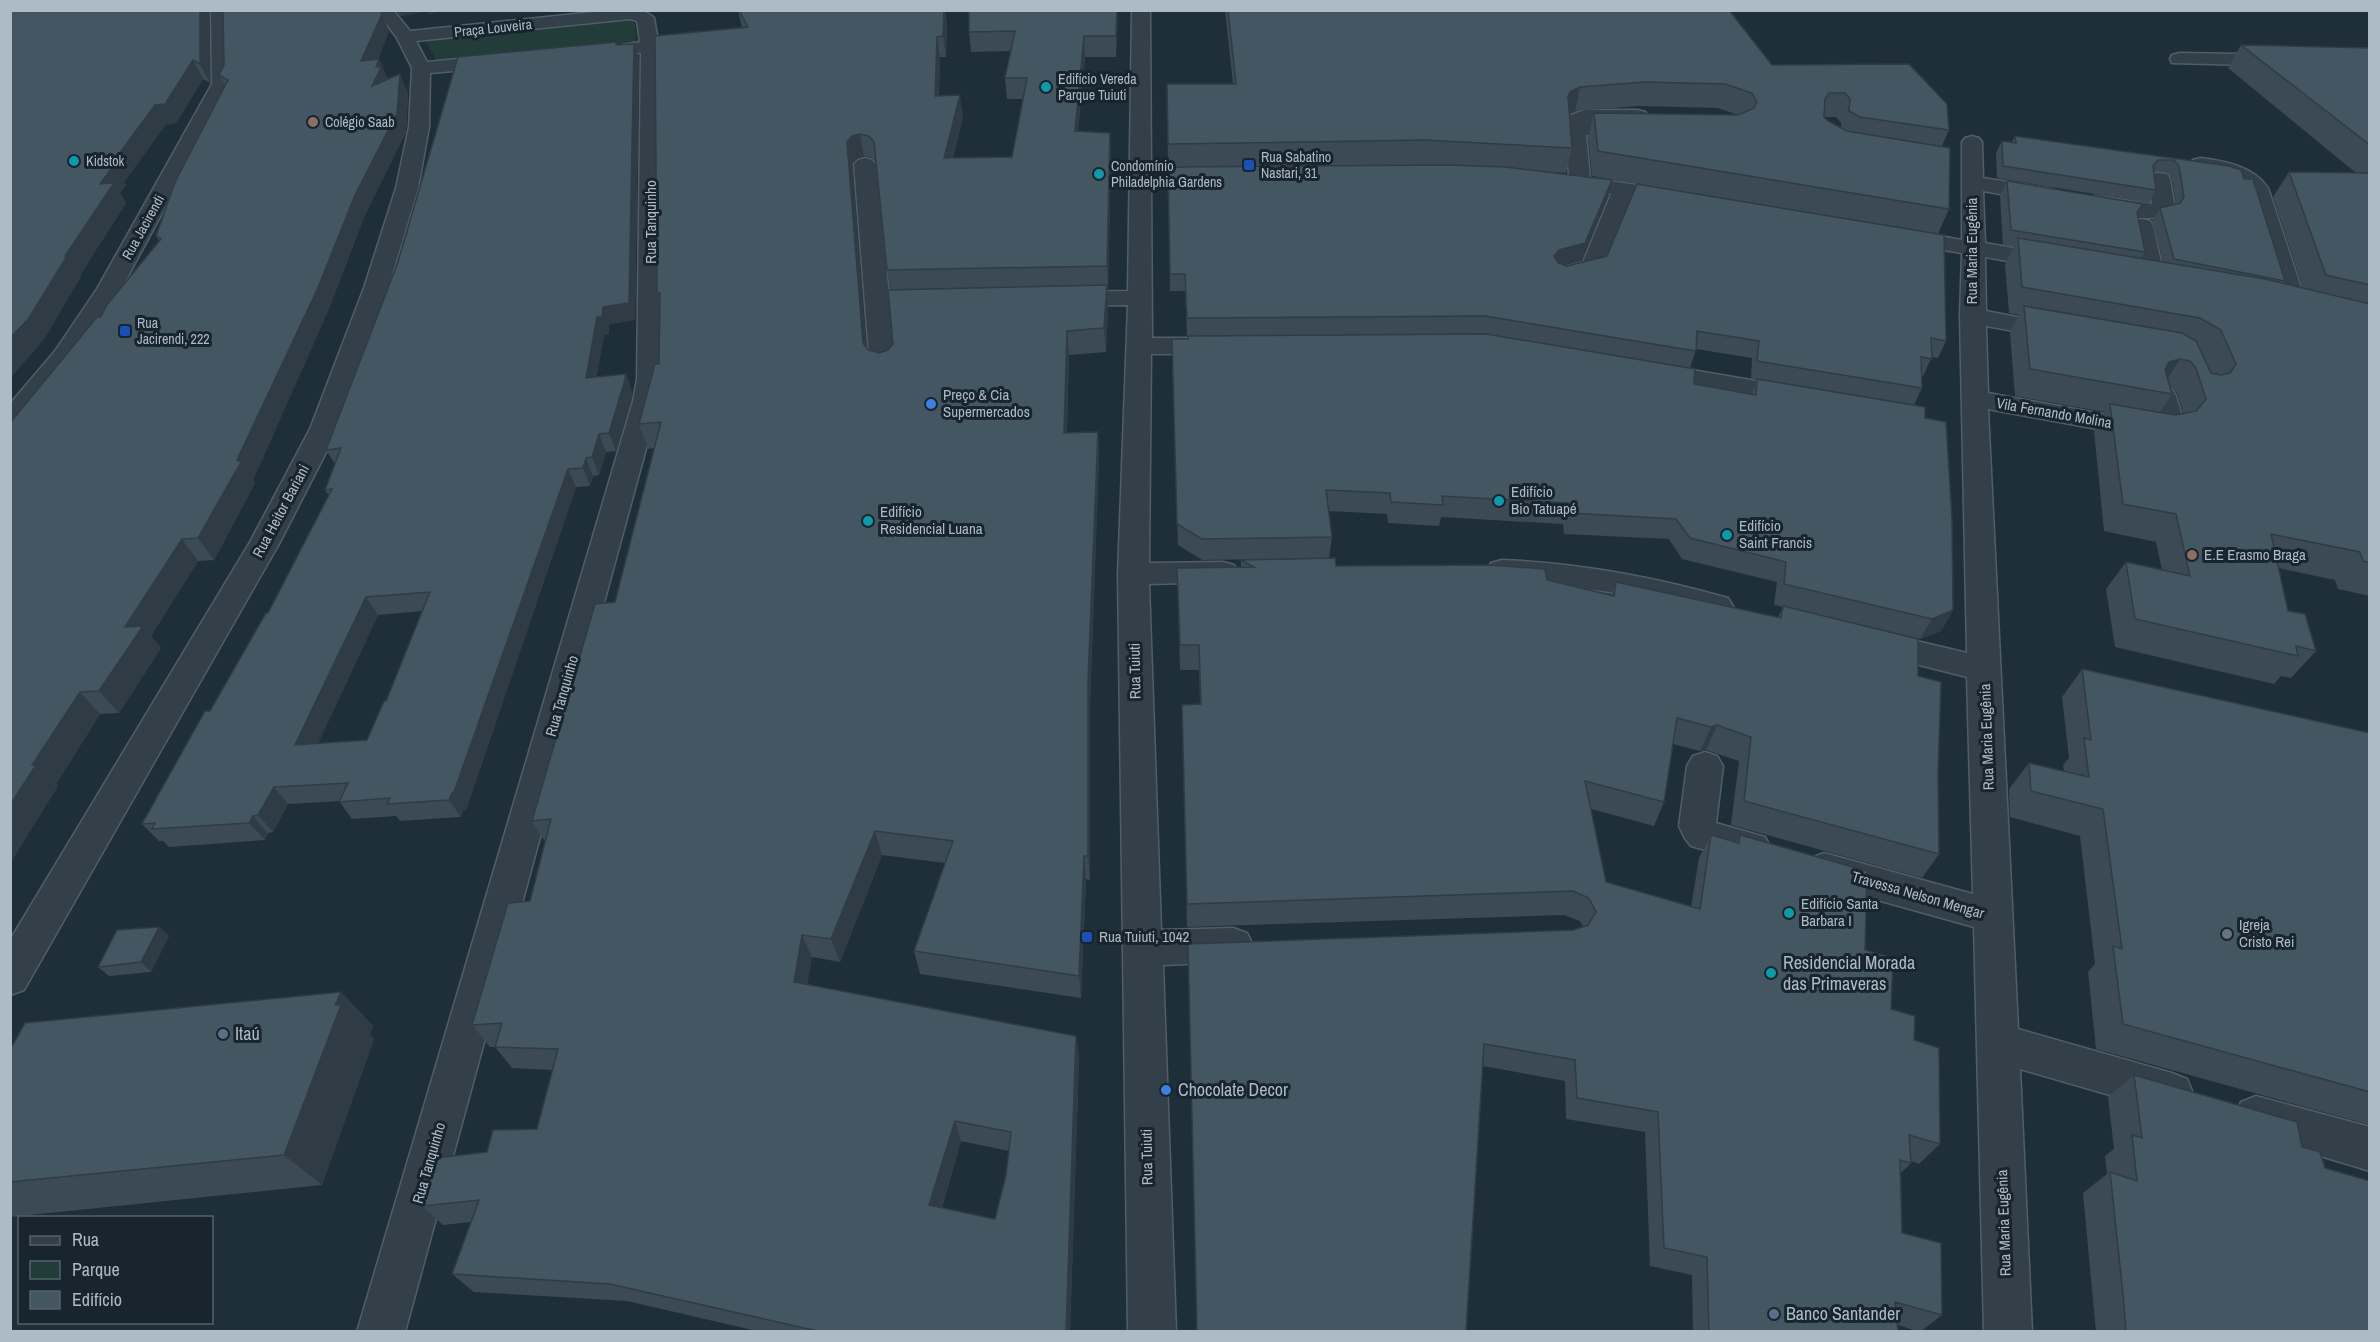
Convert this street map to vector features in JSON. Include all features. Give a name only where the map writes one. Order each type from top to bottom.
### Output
[{"type":"street","name":"Rua Jacirendi","points":[[10,422],[64,356],[109,289],[222,84],[220,10]]},
{"type":"street","name":"Rua Heitor Bariani","points":[[10,977],[265,542],[324,429],[376,288],[407,188],[421,113],[421,68],[405,38],[384,10]]},
{"type":"street","name":"Rua Tuiuti","points":[[1141,10],[1149,174],[1138,346],[1133,574],[1152,1332]]},
{"type":"street","name":"Praça Louveira","points":[[405,38],[631,14],[645,18],[650,47]]},
{"type":"street","points":[[616,50],[650,47]]},
{"type":"street","name":"Rua Tanquinho","points":[[381,1332],[646,401],[650,379],[651,295],[650,47]]},
{"type":"street","points":[[2179,59],[2370,62]]},
{"type":"street","points":[[421,68],[513,60]]},
{"type":"street","points":[[1580,183],[1575,120],[1585,116],[1656,123]]},
{"type":"street","name":"Rua Maria Eugênia","points":[[1972,142],[1975,248],[1972,316],[1976,399],[1964,425],[1984,669],[2008,1332]]},
{"type":"street","points":[[865,164],[883,367]]},
{"type":"street","points":[[1949,165],[1972,176],[2150,212],[2164,208],[2166,165],[2237,172],[2257,188],[2307,311],[2268,301]]},
{"type":"street","points":[[1545,179],[1703,202]]},
{"type":"street","points":[[2257,188],[2279,189]]},
{"type":"street","points":[[1564,274],[1593,267],[1624,189]]},
{"type":"street","points":[[2142,226],[2153,280]]},
{"type":"street","points":[[1880,232],[2075,266]]},
{"type":"street","points":[[1044,300],[1140,298]]},
{"type":"street","points":[[876,304],[960,302]]},
{"type":"street","points":[[1972,316],[2079,335]]},
{"type":"street","points":[[1138,346],[1244,345]]},
{"type":"street","points":[[1625,367],[1823,401]]},
{"type":"street","name":"Vila Fernando Molina","points":[[1976,399],[2157,432],[2171,427],[2163,396]]},
{"type":"street","points":[[1472,569],[1529,570],[1633,584],[1741,612]]},
{"type":"street","points":[[1133,574],[1251,572]]},
{"type":"street","points":[[1845,636],[1984,669]]},
{"type":"street","name":"Travessa Nelson Mengar","points":[[1705,766],[1697,826],[1704,835],[1993,916]]},
{"type":"street","points":[[1142,948],[1271,944]]},
{"type":"street","points":[[1997,1043],[2370,1149]]},
{"type":"green space","points":[[632,20],[635,24],[636,42],[632,44],[438,63],[426,42],[434,38]]},
{"type":"building","points":[[10,10],[200,10],[200,64],[193,60],[165,104],[155,105],[110,166],[114,165],[100,184],[114,183],[65,256],[67,256],[29,318],[10,338]]},
{"type":"building","points":[[223,10],[379,10],[382,14],[361,61],[379,59],[376,67],[381,67],[372,86],[400,74],[397,113],[355,195],[317,290],[237,460],[241,462],[198,538],[182,539],[125,627],[143,626],[99,691],[80,692],[32,765],[36,765],[10,805],[10,423],[97,317],[101,317],[106,306],[161,239],[156,236],[175,182],[228,80],[219,75],[224,65]]},
{"type":"building","points":[[739,10],[944,10],[943,36],[937,37],[935,96],[960,95],[944,158],[1012,157],[1027,78],[1005,78],[1015,31],[969,32],[969,10],[1117,10],[1116,36],[1084,36],[1075,131],[1110,133],[1107,266],[887,270],[874,142],[869,136],[860,134],[852,136],[847,142],[863,343],[868,350],[879,353],[888,350],[893,344],[888,290],[1107,285],[1104,328],[1067,331],[1064,433],[1098,432],[1088,680],[1088,856],[1084,856],[1079,976],[914,951],[953,841],[875,831],[831,939],[802,935],[794,982],[1076,1036],[1066,1332],[822,1332],[610,1284],[452,1274],[479,1200],[422,1206],[435,1158],[487,1152],[493,1130],[537,1129],[558,1049],[495,1047],[502,1023],[472,1025],[508,903],[530,901],[551,819],[532,821],[595,604],[615,602],[661,422],[639,424],[655,364],[659,364],[660,293],[657,293],[655,36],[748,27]],"holes":[[[955,1121],[1011,1132],[1006,1175],[995,1219],[929,1205]]]},
{"type":"building","points":[[1228,10],[1729,10],[1772,65],[1909,64],[1947,104],[1949,130],[1860,117],[1849,111],[1850,99],[1845,93],[1829,93],[1825,99],[1824,117],[1847,131],[1950,148],[1949,209],[1598,151],[1594,113],[1738,115],[1754,108],[1757,102],[1752,93],[1725,84],[1645,82],[1580,87],[1571,91],[1568,96],[1572,148],[1425,140],[1168,144],[1167,84],[1236,84]]},
{"type":"building","points":[[616,42],[616,45],[634,44],[629,303],[603,307],[602,317],[597,317],[586,378],[626,374],[609,433],[599,434],[592,457],[586,458],[583,468],[568,469],[454,792],[449,800],[387,804],[390,798],[339,802],[348,783],[274,787],[258,815],[253,816],[249,823],[152,829],[155,823],[142,824],[205,711],[210,711],[268,613],[332,489],[325,490],[341,448],[326,450],[398,262],[458,57]],"holes":[[[430,592],[386,701],[367,740],[295,745],[366,597]]]},
{"type":"building","points":[[2241,45],[2370,48],[2370,145]]},
{"type":"building","points":[[2015,136],[2229,166],[2241,170],[2244,179],[2253,179],[2285,281],[2174,259],[2160,208],[2180,203],[2184,197],[2179,166],[2174,160],[2158,160],[2153,166],[2156,190],[2003,166],[2002,141],[2016,143]]},
{"type":"building","points":[[1448,165],[1505,167],[1612,180],[1585,243],[1559,250],[1554,256],[1558,263],[1567,266],[1607,256],[1637,184],[1944,235],[1946,341],[1931,338],[1932,359],[1921,357],[1922,388],[1757,361],[1759,341],[1697,331],[1696,351],[1485,316],[1187,318],[1185,274],[1170,274],[1168,170],[1177,167]]},
{"type":"building","points":[[2289,172],[2370,173],[2370,285],[2326,275]]},
{"type":"building","points":[[2007,181],[2143,204],[2137,212],[2145,252],[2011,230]]},
{"type":"building","points":[[2018,238],[2265,279],[2370,304],[2370,563],[2363,561],[2360,552],[2271,534],[2288,611],[2305,614],[2316,651],[2296,646],[2298,656],[2135,619],[2126,562],[2190,576],[2176,514],[2123,504],[2110,404],[2175,415],[2196,411],[2206,399],[2196,368],[2190,361],[2180,359],[2169,362],[2165,370],[2172,394],[2030,369],[2024,306],[2182,333],[2196,341],[2211,373],[2221,375],[2230,373],[2236,364],[2221,330],[2200,318],[2022,287]]},
{"type":"building","points":[[1486,334],[1695,369],[1694,384],[1756,395],[1757,379],[1925,407],[1925,418],[1946,422],[1952,518],[1953,610],[1932,619],[1784,584],[1786,562],[1690,538],[1676,519],[1570,513],[1568,503],[1442,496],[1443,505],[1391,502],[1390,493],[1326,490],[1332,537],[1202,539],[1177,524],[1172,339],[1188,339],[1188,336]]},
{"type":"building","points":[[1335,558],[1336,566],[1488,565],[1545,569],[1547,580],[1614,596],[1616,582],[1781,618],[1783,606],[1918,639],[1918,676],[1941,682],[1938,774],[1939,854],[1744,801],[1751,737],[1717,725],[1711,727],[1677,718],[1664,802],[1585,781],[1606,882],[1700,909],[1711,835],[1739,843],[1740,835],[1867,871],[1865,950],[1893,958],[1891,1009],[1915,1016],[1914,1040],[1939,1048],[1940,1144],[1909,1135],[1911,1163],[1900,1160],[1902,1233],[1941,1243],[1942,1315],[1895,1302],[1898,1332],[1709,1332],[1707,1257],[1664,1248],[1658,1112],[1577,1098],[1575,1060],[1484,1044],[1466,1332],[1197,1332],[1188,944],[1573,930],[1588,925],[1596,912],[1589,898],[1573,891],[1187,904],[1182,705],[1201,704],[1199,645],[1180,645],[1177,568],[1254,567],[1241,560]]},
{"type":"building","points":[[2082,669],[2370,733],[2370,1092],[2123,1024],[2113,946],[2122,949],[2103,809],[2031,791],[2029,763],[2089,777],[2084,738],[2091,740]]},
{"type":"building","points":[[159,927],[141,962],[98,967],[117,930]]},
{"type":"building","points":[[341,992],[335,1005],[341,1005],[284,1155],[10,1182],[10,1050],[25,1023]]},
{"type":"building","points":[[2134,1075],[2297,1122],[2302,1147],[2320,1152],[2325,1168],[2370,1181],[2370,1332],[2126,1332],[2110,1172],[2137,1181],[2132,1135],[2142,1138]]},
{"type":"place","name":"Edifício Vereda Parque Tuiuti","points":[[1046,87]]},
{"type":"place","name":"Colégio Saab","points":[[313,122]]},
{"type":"place","name":"Kidstok","points":[[74,161]]},
{"type":"place","name":"Rua Sabatino Nastari, 31","points":[[1249,165]]},
{"type":"place","name":"Condomínio Philadelphia Gardens","points":[[1099,174]]},
{"type":"place","name":"Rua Jacirendi, 222","points":[[125,331]]},
{"type":"place","name":"Preço & Cia Supermercados","points":[[931,404]]},
{"type":"place","name":"Edifício Bio Tatuapé","points":[[1499,501]]},
{"type":"place","name":"Edifício Residencial Luana","points":[[868,521]]},
{"type":"place","name":"Edifício Saint Francis","points":[[1727,535]]},
{"type":"place","name":"E.E Erasmo Braga","points":[[2192,555]]},
{"type":"place","name":"Edifício Santa Barbara I","points":[[1789,913]]},
{"type":"place","name":"Igreja Cristo Rei","points":[[2227,934]]},
{"type":"place","name":"Rua Tuiuti, 1042","points":[[1087,937]]},
{"type":"place","name":"Residencial Morada das Primaveras","points":[[1771,973]]},
{"type":"place","name":"Itaú","points":[[223,1034]]},
{"type":"place","name":"Chocolate Decor","points":[[1166,1090]]},
{"type":"place","name":"Banco Santander","points":[[1774,1314]]}]
